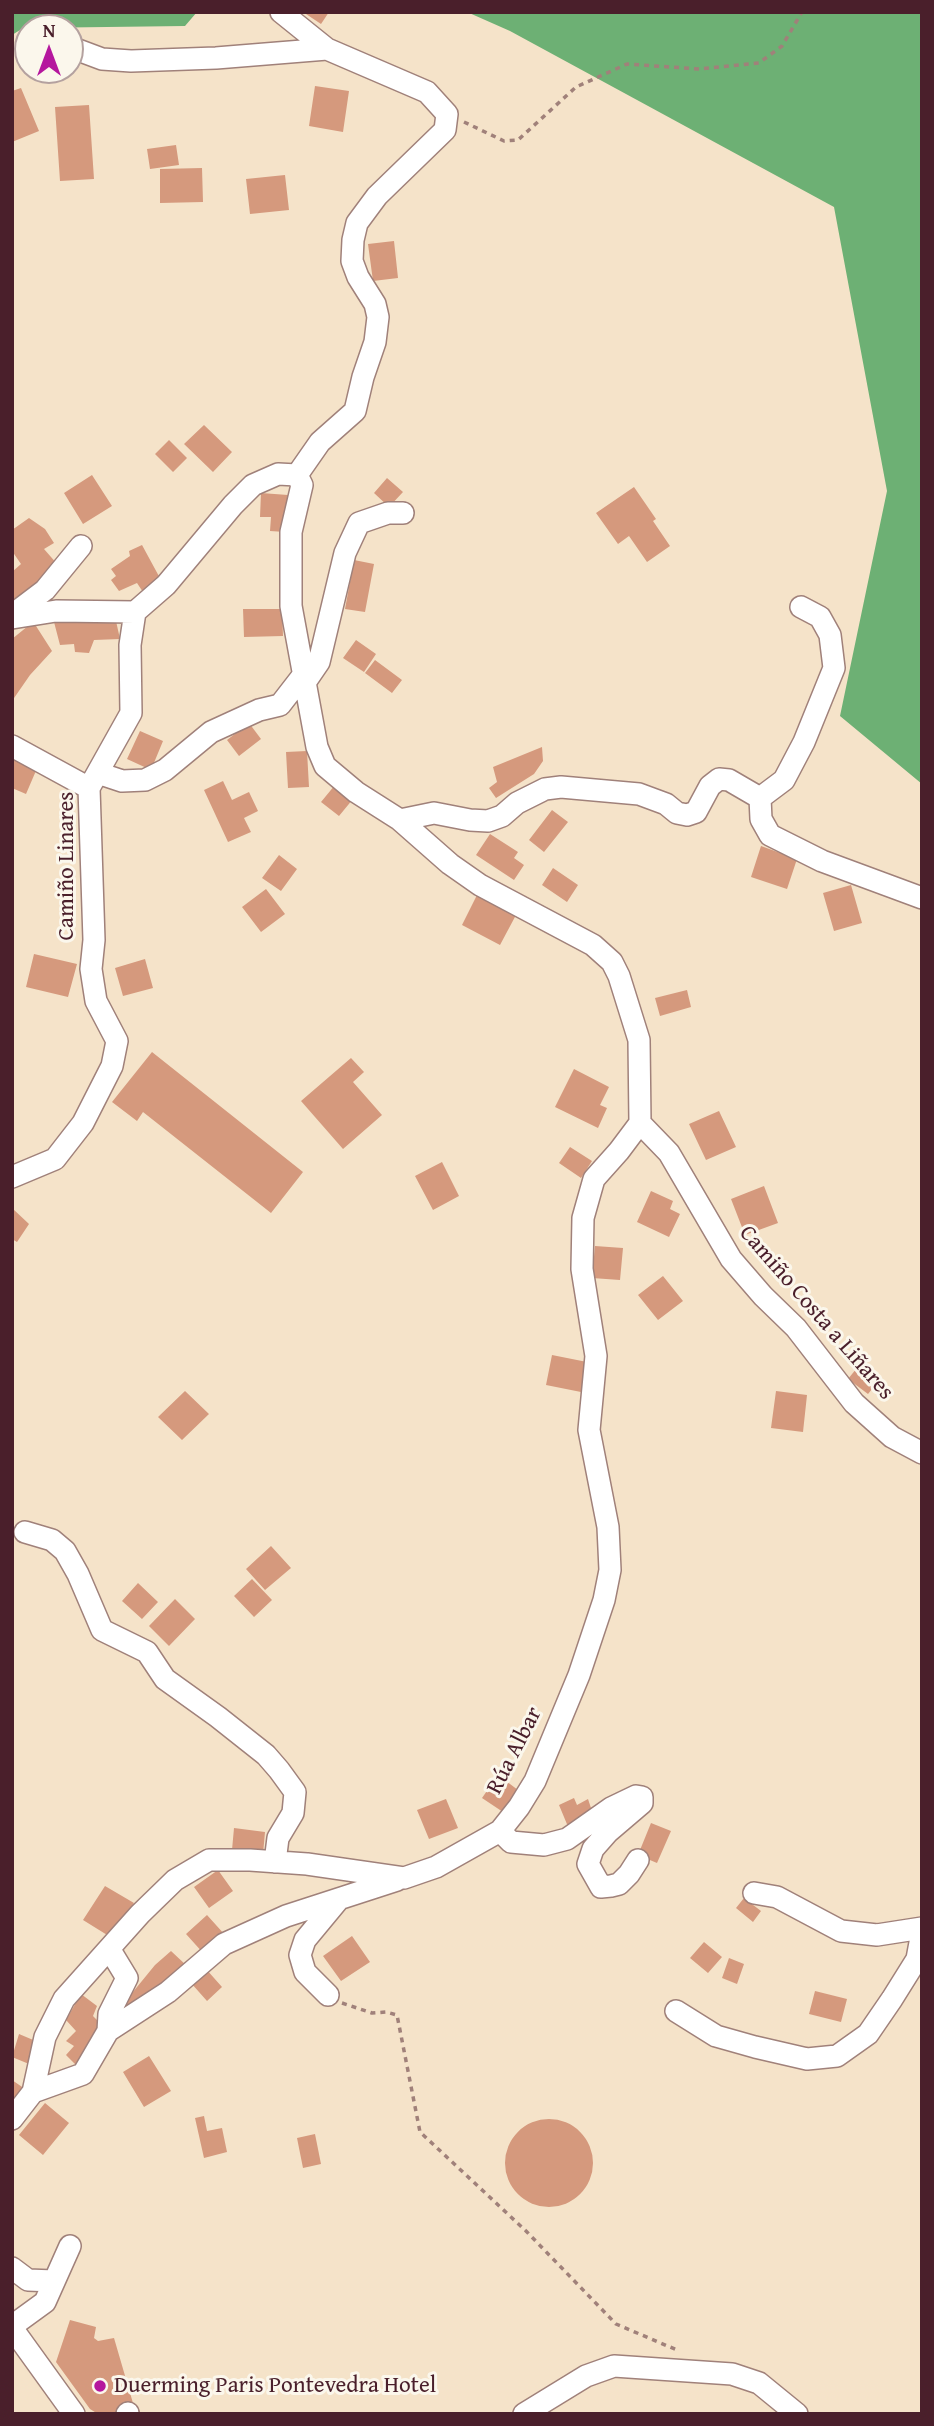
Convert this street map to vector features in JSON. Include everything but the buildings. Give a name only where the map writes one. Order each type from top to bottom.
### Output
[{"type":"street","points":[[281,12],[327,49],[427,92],[447,114],[445,130],[377,196],[357,223],[352,261],[375,304],[378,317],[375,342],[355,411],[320,442],[297,475]]},
{"type":"street","points":[[84,52],[102,59],[131,61],[216,58],[327,49]]},
{"type":"street","points":[[12,617],[56,611],[135,612],[166,585],[253,485],[278,474],[297,475]]},
{"type":"street","points":[[297,475],[302,485],[291,532],[290,593],[317,747],[325,766],[356,792],[400,820],[450,864],[480,885],[593,945],[612,962],[620,976],[639,1040],[640,1123]]},
{"type":"street","points":[[12,746],[94,780],[145,780],[165,770],[211,733],[259,710],[280,705],[319,662],[345,554],[359,523],[388,513],[403,513]]},
{"type":"street","points":[[12,617],[44,590],[81,546]]},
{"type":"street","points":[[760,798],[784,780],[804,742],[834,668],[830,635],[820,617],[801,607]]},
{"type":"street","name":"Camiño Linares","points":[[12,1177],[55,1159],[83,1123],[112,1066],[117,1041],[96,1001],[91,969],[94,940],[94,780],[131,713],[130,645],[135,612]]},
{"type":"street","points":[[400,820],[434,813],[488,821],[502,816],[517,803],[545,789],[561,787],[639,794],[666,804],[677,813],[687,815],[696,812],[710,786],[719,779],[729,780],[760,798]]},
{"type":"street","points":[[760,798],[761,819],[770,835],[822,861],[922,898]]},
{"type":"street","name":"Camiño Costa a Liñares","points":[[640,1123],[669,1153],[713,1233],[762,1296],[796,1328],[854,1403],[892,1437],[922,1453]]},
{"type":"street","name":"Rúa Albar","points":[[12,2119],[33,2092],[45,2037],[64,1999],[140,1914],[175,1880],[209,1860],[275,1862],[404,1878],[436,1867],[500,1830],[519,1807],[535,1781],[579,1675],[604,1600],[610,1570],[608,1527],[589,1430],[596,1356],[582,1269],[583,1218],[594,1179],[620,1151],[640,1123]]},
{"type":"street","points":[[25,1532],[52,1540],[65,1551],[102,1630],[147,1652],[165,1679],[237,1732],[279,1770],[295,1792],[293,1813],[278,1838],[275,1862]]},
{"type":"street","points":[[500,1830],[511,1842],[544,1845],[567,1839],[611,1808],[636,1796],[642,1797],[642,1803],[608,1832],[593,1849],[589,1864],[601,1887],[619,1884],[638,1860]]},
{"type":"street","points":[[33,2092],[83,2074],[108,2031],[168,1992],[224,1944],[286,1916],[404,1878]]},
{"type":"street","points":[[676,2011],[716,2036],[755,2047],[807,2059],[837,2056],[868,2035],[918,1959],[922,1930],[877,1935],[841,1931],[777,1897],[754,1893]]},
{"type":"street","points":[[328,1995],[305,1972],[300,1955],[305,1940],[339,1899]]},
{"type":"street","points":[[108,2031],[108,2014],[127,1978],[110,1950]]},
{"type":"street","points":[[70,2246],[44,2302],[12,2327],[74,2414]]},
{"type":"street","points":[[12,2268],[28,2280],[54,2281]]},
{"type":"street","points":[[524,2414],[586,2376],[614,2365],[732,2374],[759,2383],[797,2414]]},
{"type":"path","points":[[447,114],[504,142],[519,140],[576,87],[627,64],[699,69],[759,63],[782,46],[802,12]]},
{"type":"path","points":[[328,1995],[347,2006],[372,2013],[386,2012],[397,2015],[420,2132],[526,2231],[615,2324],[686,2354]]},
{"type":"green space","points":[[12,12],[197,12],[185,26],[84,27],[84,14],[14,14],[12,35]]},
{"type":"green space","points":[[467,12],[922,12],[922,784],[840,716],[887,491],[834,207],[510,31]]},
{"type":"place","name":"Duerming Paris Pontevedra Hotel","points":[[100,2386]]}]
